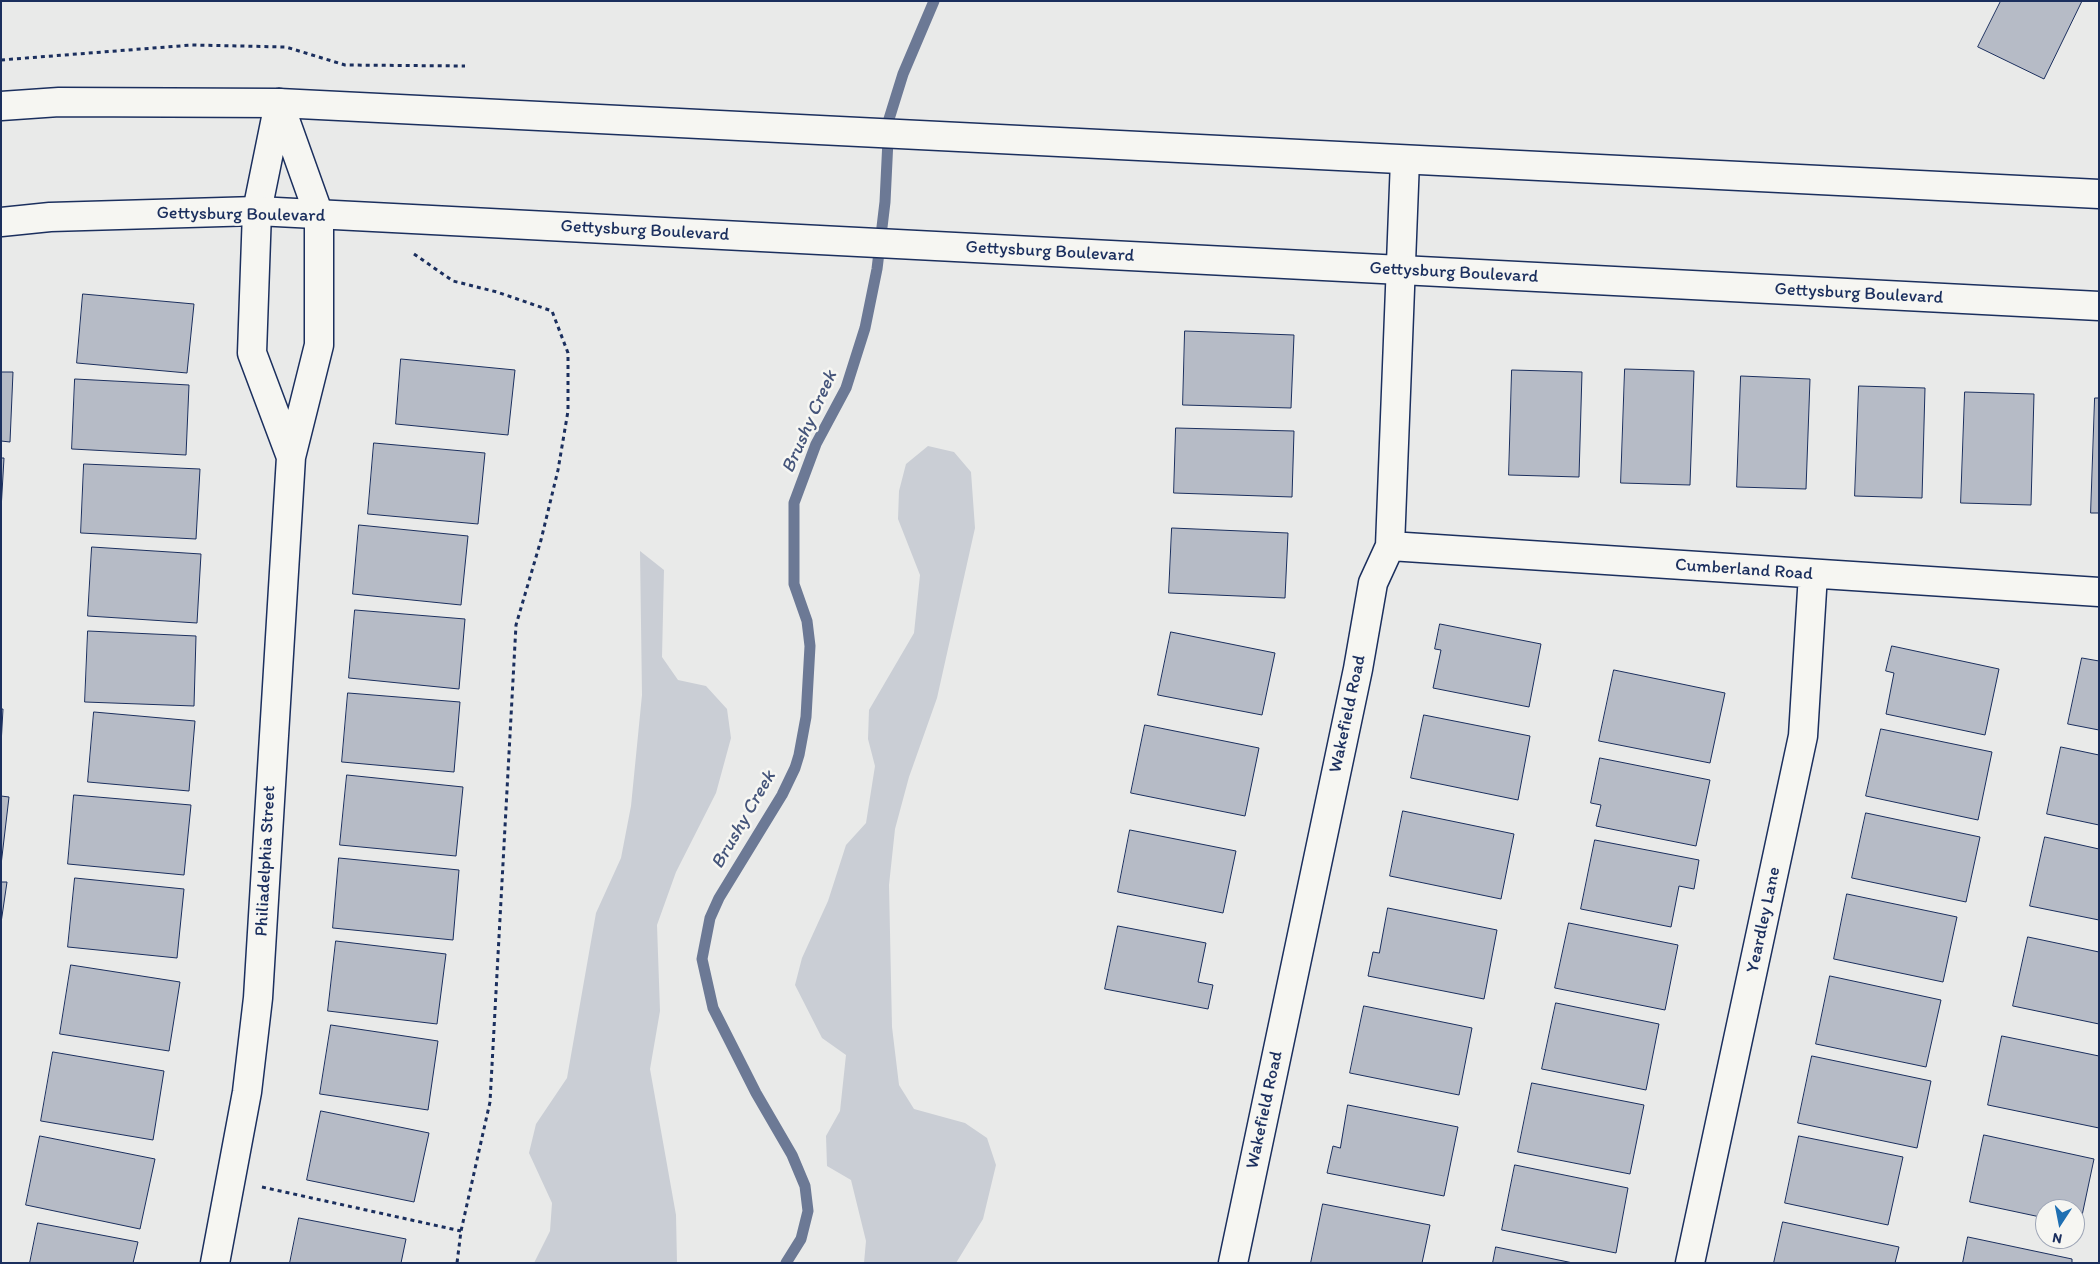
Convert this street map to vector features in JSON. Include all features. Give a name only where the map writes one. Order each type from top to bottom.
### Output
[{"type":"street","points":[[1,106],[60,102],[279,103],[2099,194]]},
{"type":"street","name":"Philiadelphia Street","points":[[279,103],[257,211],[252,353],[291,457]]},
{"type":"street","name":"Philiadelphia Street","points":[[215,1263],[247,1092],[258,998],[291,457],[319,345],[320,215],[279,103]]},
{"type":"street","name":"Wakefield Road","points":[[1233,1263],[1358,669],[1373,584],[1390,546],[1406,160]]},
{"type":"street","name":"Gettysburg Boulevard","points":[[1,222],[50,217],[257,211],[2099,306]]},
{"type":"street","name":"Cumberland Road","points":[[1390,546],[2099,592]]},
{"type":"street","name":"Yeardley Lane","points":[[1690,1263],[1803,736],[1813,574]]},
{"type":"path","points":[[1,60],[192,45],[286,47],[345,65],[465,66]]},
{"type":"path","points":[[411,252],[453,281],[497,292],[552,311],[568,353],[568,411],[558,470],[541,540],[516,625],[490,1102],[461,1231],[457,1263]]},
{"type":"path","points":[[230,1181],[461,1231]]},
{"type":"shaded area","points":[[928,446],[954,452],[971,472],[975,528],[937,698],[909,777],[895,829],[889,885],[892,1027],[899,1085],[914,1109],[965,1123],[987,1138],[996,1165],[983,1219],[956,1263],[864,1263],[866,1241],[851,1180],[827,1166],[826,1136],[840,1111],[846,1055],[822,1038],[795,985],[802,958],[828,901],[846,845],[866,823],[875,766],[868,739],[869,710],[914,633],[920,575],[898,519],[899,491],[906,464]]},
{"type":"shaded area","points":[[640,551],[664,570],[662,657],[678,680],[706,686],[727,709],[731,738],[716,793],[676,872],[657,925],[660,1011],[650,1069],[676,1215],[677,1263],[534,1263],[550,1231],[552,1203],[529,1153],[536,1124],[567,1078],[596,913],[621,858],[631,806],[642,695]]},
{"type":"building","points":[[2001,1],[2082,1],[2044,79],[1978,47]]},
{"type":"building","points":[[83,294],[194,304],[187,373],[77,363]]},
{"type":"building","points":[[1185,331],[1294,335],[1291,408],[1183,405]]},
{"type":"building","points":[[401,359],[515,370],[508,435],[396,424]]},
{"type":"building","points":[[1625,369],[1694,371],[1690,485],[1621,483]]},
{"type":"building","points":[[1512,370],[1582,372],[1579,477],[1509,475]]},
{"type":"building","points":[[1,372],[13,372],[10,442],[1,441]]},
{"type":"building","points":[[1741,376],[1810,379],[1806,489],[1737,487]]},
{"type":"building","points":[[75,379],[189,385],[186,455],[72,449]]},
{"type":"building","points":[[1859,386],[1925,388],[1922,498],[1855,496]]},
{"type":"building","points":[[1965,392],[2034,394],[2031,505],[1961,503]]},
{"type":"building","points":[[2095,398],[2099,398],[2099,513],[2091,513]]},
{"type":"building","points":[[1176,428],[1294,431],[1292,497],[1174,493]]},
{"type":"building","points":[[374,443],[485,453],[478,524],[368,514]]},
{"type":"building","points":[[1,458],[4,458],[1,510]]},
{"type":"building","points":[[84,464],[200,469],[196,539],[81,533]]},
{"type":"building","points":[[359,525],[468,536],[461,605],[353,594]]},
{"type":"building","points":[[1172,528],[1288,533],[1285,598],[1169,593]]},
{"type":"building","points":[[92,547],[201,554],[197,623],[88,616]]},
{"type":"building","points":[[355,610],[465,619],[459,689],[349,678]]},
{"type":"building","points":[[1440,624],[1541,644],[1529,707],[1433,688],[1441,650],[1435,649]]},
{"type":"building","points":[[88,631],[196,636],[194,706],[85,702]]},
{"type":"building","points":[[1171,632],[1275,653],[1262,715],[1158,695]]},
{"type":"building","points":[[1892,646],[1999,669],[1985,735],[1886,714],[1894,673],[1886,671]]},
{"type":"building","points":[[2082,658],[2099,661],[2099,730],[2068,724]]},
{"type":"building","points":[[1614,670],[1725,693],[1710,763],[1599,741]]},
{"type":"building","points":[[348,693],[460,702],[454,772],[342,762]]},
{"type":"building","points":[[1,709],[3,709],[1,745]]},
{"type":"building","points":[[94,712],[195,721],[189,791],[88,782]]},
{"type":"building","points":[[1424,715],[1530,736],[1518,800],[1411,778]]},
{"type":"building","points":[[1145,725],[1259,748],[1245,816],[1131,793]]},
{"type":"building","points":[[1881,729],[1992,752],[1978,820],[1866,796]]},
{"type":"building","points":[[2061,747],[2099,755],[2099,825],[2047,814]]},
{"type":"building","points":[[1600,758],[1710,780],[1696,846],[1596,826],[1601,805],[1591,803]]},
{"type":"building","points":[[347,775],[463,787],[456,856],[340,845]]},
{"type":"building","points":[[74,795],[191,805],[184,875],[68,864]]},
{"type":"building","points":[[1,796],[9,797],[1,865]]},
{"type":"building","points":[[1403,811],[1514,834],[1501,899],[1390,876]]},
{"type":"building","points":[[1866,813],[1980,837],[1966,902],[1852,878]]},
{"type":"building","points":[[1130,830],[1236,851],[1223,913],[1118,892]]},
{"type":"building","points":[[2045,837],[2099,849],[2099,920],[2030,906]]},
{"type":"building","points":[[1595,840],[1699,860],[1694,889],[1679,886],[1671,927],[1581,909]]},
{"type":"building","points":[[339,858],[459,870],[453,940],[333,928]]},
{"type":"building","points":[[75,878],[184,889],[177,958],[68,947]]},
{"type":"building","points":[[1,882],[7,882],[1,923]]},
{"type":"building","points":[[1847,894],[1957,917],[1943,982],[1834,959]]},
{"type":"building","points":[[1388,908],[1497,930],[1484,999],[1368,976],[1373,952],[1379,953]]},
{"type":"building","points":[[1569,923],[1678,945],[1665,1010],[1555,988]]},
{"type":"building","points":[[1118,926],[1206,943],[1198,982],[1213,985],[1208,1009],[1105,989]]},
{"type":"building","points":[[2028,937],[2099,952],[2099,1024],[2013,1006]]},
{"type":"building","points":[[336,941],[446,954],[437,1024],[328,1011]]},
{"type":"building","points":[[71,965],[180,982],[169,1051],[60,1034]]},
{"type":"building","points":[[1830,976],[1941,1000],[1926,1067],[1816,1044]]},
{"type":"building","points":[[1556,1003],[1659,1024],[1646,1090],[1542,1069]]},
{"type":"building","points":[[1364,1006],[1472,1028],[1459,1095],[1350,1073]]},
{"type":"building","points":[[331,1025],[438,1041],[428,1110],[320,1094]]},
{"type":"building","points":[[2002,1036],[2099,1056],[2099,1128],[1988,1105]]},
{"type":"building","points":[[53,1052],[164,1071],[153,1140],[41,1121]]},
{"type":"building","points":[[1812,1056],[1931,1081],[1917,1148],[1798,1123]]},
{"type":"building","points":[[1532,1083],[1644,1105],[1630,1174],[1518,1152]]},
{"type":"building","points":[[1348,1105],[1458,1127],[1444,1196],[1327,1173],[1333,1146],[1340,1148]]},
{"type":"building","points":[[321,1111],[429,1133],[414,1202],[307,1180]]},
{"type":"building","points":[[1984,1135],[2094,1159],[2085,1201],[2085,1199],[2035,1199],[2035,1216],[1970,1202]]},
{"type":"building","points":[[40,1136],[155,1159],[140,1229],[26,1205]]},
{"type":"building","points":[[1799,1136],[1903,1157],[1888,1225],[1785,1203]]},
{"type":"building","points":[[1515,1165],[1628,1188],[1616,1253],[1502,1230]]},
{"type":"building","points":[[1323,1204],[1430,1225],[1422,1263],[1311,1263]]},
{"type":"building","points":[[299,1218],[406,1239],[401,1263],[290,1263]]},
{"type":"building","points":[[1783,1222],[1899,1247],[1895,1263],[1774,1263]]},
{"type":"building","points":[[38,1223],[138,1242],[133,1263],[30,1263]]},
{"type":"building","points":[[1968,1237],[2072,1259],[2072,1263],[1963,1263]]},
{"type":"building","points":[[1496,1247],[1573,1263],[1493,1263]]},
{"type":"waterway","name":"Brushy Creek","points":[[786,1263],[801,1239],[808,1211],[805,1186],[792,1155],[756,1093],[713,1008],[702,959],[710,918],[719,898],[782,795],[799,755],[806,717],[810,646],[807,621],[794,584],[794,503],[816,444],[846,388],[865,328],[877,269],[885,202],[889,119],[903,74],[934,1]]}]
